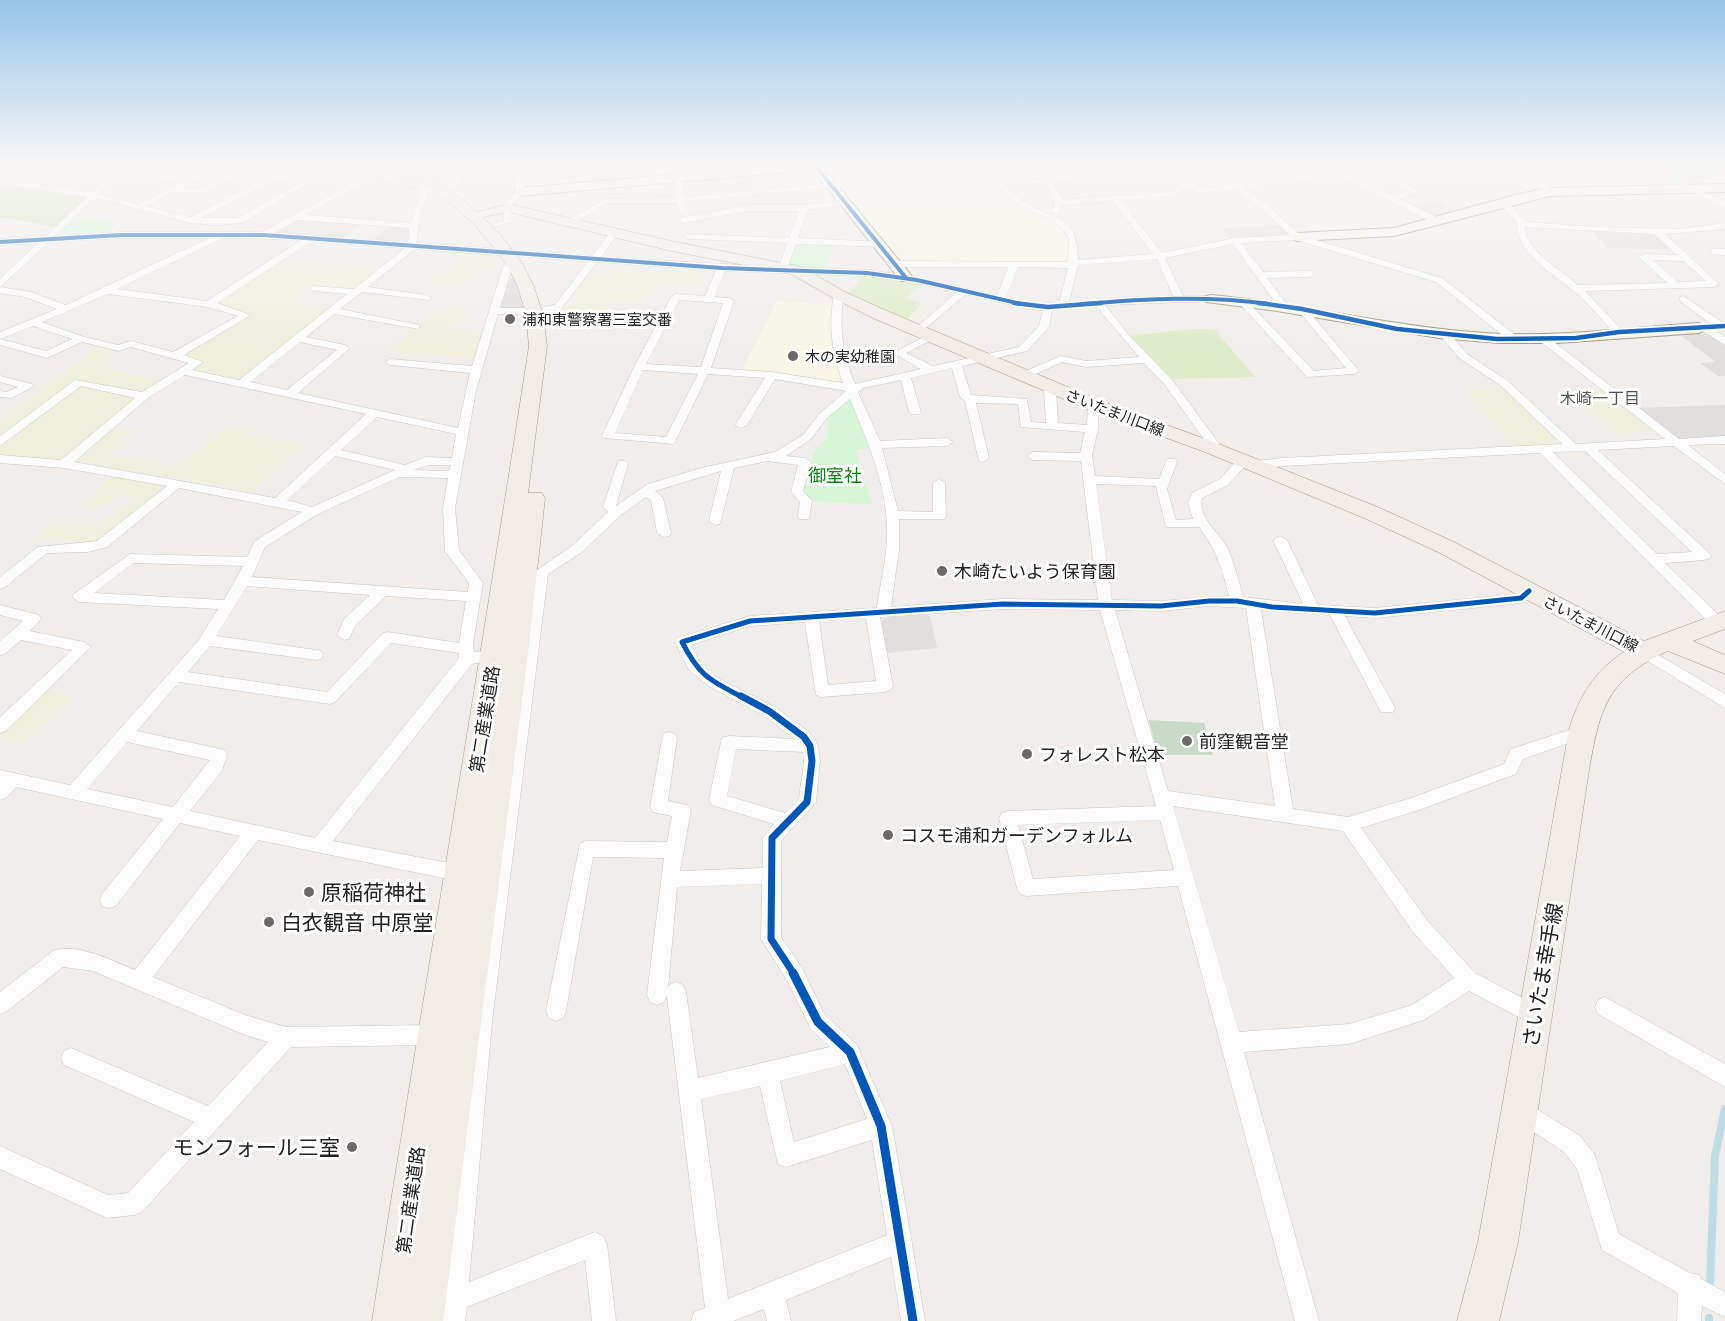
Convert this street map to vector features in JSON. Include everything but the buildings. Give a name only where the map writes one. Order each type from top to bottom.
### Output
[{"type":"main road","name":"第二産業道路","points":[[485,227],[514,255]]},
{"type":"main road","name":"第二産業道路","points":[[422,1321],[516,652],[550,362],[550,326],[531,295],[503,227]]},
{"type":"main road","name":"さいたま川口線","points":[[588,227],[614,233],[682,242],[790,269],[926,333],[1094,405],[1212,448],[1372,513],[1435,542],[1529,591],[1656,646],[1725,665]]},
{"type":"main road","name":"第二産業道路","points":[[393,1321],[460,870],[476,654],[537,363],[541,310]]},
{"type":"main road","name":"さいたま幸手線","points":[[1478,1321],[1498,1242],[1582,732],[1599,689],[1611,673],[1656,646],[1722,622]]},
{"type":"street","points":[[0,284],[61,227]]},
{"type":"street","points":[[196,234],[208,227]]},
{"type":"street","points":[[264,235],[279,227]]},
{"type":"street","points":[[241,384],[358,291],[411,245],[414,227]]},
{"type":"street","points":[[683,227],[682,242],[793,241],[882,245]]},
{"type":"street","points":[[790,269],[793,241],[798,227]]},
{"type":"street","points":[[867,227],[906,278]]},
{"type":"street","points":[[1066,227],[1073,239],[1073,264],[1064,303],[1067,306]]},
{"type":"street","points":[[1136,227],[1159,256],[1179,299]]},
{"type":"street","points":[[1286,227],[1297,237],[1439,280],[1515,340]]},
{"type":"street","points":[[894,264],[1073,264],[1159,256],[1235,241],[1394,232],[1415,227]]},
{"type":"street","points":[[1521,227],[1521,234],[1533,252],[1576,288],[1619,332]]},
{"type":"street","points":[[1575,227],[1657,232],[1725,227]]},
{"type":"street","points":[[1576,288],[1714,284],[1657,232]]},
{"type":"street","points":[[494,311],[541,310],[558,307],[614,233]]},
{"type":"street","points":[[0,336],[67,309],[224,234]]},
{"type":"street","points":[[0,242],[121,235],[264,235],[514,255],[596,258],[722,268],[867,273],[906,278],[1000,300],[1048,308],[1179,299],[1242,301],[1279,305],[1360,322],[1445,335],[1515,340],[1576,338],[1619,332],[1723,326]]},
{"type":"street","points":[[209,304],[311,238]]},
{"type":"street","points":[[1235,241],[1280,302],[1279,305]]},
{"type":"street","points":[[1714,252],[1725,252]]},
{"type":"street","points":[[319,846],[476,654],[473,597],[476,583],[452,551],[449,508],[462,432],[476,370],[508,267],[514,255]]},
{"type":"street","points":[[1675,285],[1644,257],[1686,258]]},
{"type":"street","points":[[1000,300],[1014,265]]},
{"type":"street","points":[[708,299],[722,268]]},
{"type":"street","points":[[1259,275],[1310,274]]},
{"type":"street","points":[[314,288],[426,298]]},
{"type":"street","points":[[0,290],[27,294],[67,309]]},
{"type":"street","points":[[106,291],[209,304],[246,315],[174,356]]},
{"type":"street","points":[[932,370],[898,353],[926,333],[964,291]]},
{"type":"street","points":[[811,617],[821,691],[885,686],[877,614],[891,546],[892,515],[875,445],[851,389],[836,343],[839,294]]},
{"type":"street","points":[[676,297],[729,301],[705,370],[670,441],[608,436],[639,367],[676,297]]},
{"type":"street","points":[[1683,299],[1723,326]]},
{"type":"street","points":[[1242,301],[1311,375],[1354,371],[1302,309]]},
{"type":"street","points":[[1100,304],[1124,336],[1169,383],[1214,446],[1212,448]]},
{"type":"street","points":[[454,1310],[482,1022],[541,572],[577,549],[616,512],[646,490],[705,471],[779,455],[807,436],[823,416],[851,389],[1023,349],[1044,327],[1048,308]]},
{"type":"street","points":[[333,311],[415,327]]},
{"type":"street","points":[[35,323],[81,339],[119,348],[131,344],[198,362],[186,372],[144,396],[64,464]]},
{"type":"street","points":[[1702,328],[1725,342]]},
{"type":"street","points":[[1445,335],[1463,356],[1504,384],[1572,447]]},
{"type":"street","points":[[0,342],[47,355],[81,339]]},
{"type":"street","points":[[289,394],[345,348],[299,339]]},
{"type":"street","points":[[1545,340],[1725,480]]},
{"type":"street","points":[[1025,375],[1061,359],[1086,364],[1147,360]]},
{"type":"street","points":[[390,362],[476,370]]},
{"type":"street","points":[[956,364],[966,397],[970,399],[1023,401],[1025,425],[1092,429]]},
{"type":"street","points":[[639,367],[772,375],[851,389]]},
{"type":"street","points":[[186,372],[462,432]]},
{"type":"street","points":[[741,425],[772,375]]},
{"type":"street","points":[[904,376],[915,412]]},
{"type":"street","points":[[0,379],[28,386],[8,396],[0,394]]},
{"type":"street","points":[[0,442],[79,382],[144,396]]},
{"type":"street","points":[[1052,387],[1050,389],[1052,427]]},
{"type":"street","points":[[970,399],[983,458]]},
{"type":"street","points":[[1094,405],[1086,457],[1106,605],[1186,877],[1307,1321]]},
{"type":"street","points":[[278,502],[374,413]]},
{"type":"street","points":[[1237,601],[1221,547],[1199,519],[1194,501],[1196,496],[1224,482],[1250,464],[1725,440]]},
{"type":"street","points":[[875,445],[947,442]]},
{"type":"street","points":[[1587,446],[1704,556],[1652,559]]},
{"type":"street","points":[[1543,448],[1652,559],[1722,622]]},
{"type":"street","points":[[332,452],[398,466],[400,472]]},
{"type":"street","points":[[1033,456],[1086,457]]},
{"type":"street","points":[[769,457],[776,460],[805,462],[797,492],[806,501],[804,516]]},
{"type":"street","points":[[0,459],[64,464],[278,502],[314,511]]},
{"type":"street","points":[[1171,462],[1161,489],[1171,524],[1202,523]]},
{"type":"street","points":[[616,512],[609,507],[622,464]]},
{"type":"street","points":[[716,521],[728,466]]},
{"type":"street","points":[[74,793],[206,640],[243,581],[260,544],[314,511],[400,472],[455,468]]},
{"type":"street","points":[[1090,480],[1164,483]]},
{"type":"street","points":[[892,515],[940,516],[939,483]]},
{"type":"street","points":[[0,584],[43,550],[51,548],[92,549],[102,544],[177,484]]},
{"type":"street","points":[[646,490],[657,498],[663,533]]},
{"type":"street","points":[[1280,540],[1313,609]]},
{"type":"street","points":[[228,605],[79,597],[130,558],[252,562]]},
{"type":"street","points":[[243,581],[473,597]]},
{"type":"street","points":[[344,634],[349,623],[382,591]]},
{"type":"street","points":[[913,1321],[881,1126],[850,1052],[818,1022],[795,975],[771,939],[772,838],[807,802],[812,761],[810,746],[804,737],[769,711],[713,682],[694,666],[682,642],[750,621],[1003,604],[1161,606],[1209,601],[1237,601],[1375,613],[1521,598],[1529,591]]},
{"type":"street","points":[[1253,604],[1285,815]]},
{"type":"street","points":[[0,610],[34,620],[0,650]]},
{"type":"street","points":[[1335,611],[1387,708]]},
{"type":"street","points":[[0,727],[84,647],[18,634]]},
{"type":"street","points":[[176,676],[330,698],[388,637],[476,654]]},
{"type":"street","points":[[206,640],[316,656]]},
{"type":"street","points":[[1656,646],[1725,702]]},
{"type":"street","points":[[1186,877],[1026,888],[1008,818],[1164,805],[1285,815],[1348,824],[1413,805],[1510,769],[1517,754],[1582,732]]},
{"type":"street","points":[[109,900],[216,766],[219,755],[124,735]]},
{"type":"street","points":[[669,738],[659,807],[682,810],[669,879],[666,994],[689,1091],[711,1318],[899,1242]]},
{"type":"street","points":[[789,821],[718,800],[729,742],[810,746]]},
{"type":"street","points":[[0,793],[7,778],[319,846],[443,870],[460,870]]},
{"type":"street","points":[[1348,824],[1420,926],[1468,980],[1535,1015]]},
{"type":"street","points":[[138,981],[254,832]]},
{"type":"street","points":[[556,1011],[586,849],[674,850]]},
{"type":"street","points":[[669,879],[771,876]]},
{"type":"street","points":[[0,1004],[60,957],[94,962],[245,1025],[286,1037],[434,1035]]},
{"type":"street","points":[[1232,1044],[1349,1034],[1417,1013],[1468,980]]},
{"type":"street","points":[[1605,1007],[1725,1076]]},
{"type":"street","points":[[0,1157],[107,1207],[134,1204],[286,1037]]},
{"type":"street","points":[[689,1091],[768,1074],[850,1052]]},
{"type":"street","points":[[71,1059],[213,1119]]},
{"type":"street","points":[[768,1074],[786,1156],[881,1126]]},
{"type":"street","points":[[1519,1109],[1572,1144],[1587,1163],[1610,1242],[1691,1284],[1725,1305]]},
{"type":"street","points":[[454,1310],[595,1244],[604,1321]]},
{"type":"street","points":[[1689,1321],[1691,1284]]},
{"type":"street","points":[[772,1293],[779,1321]]},
{"type":"shaded area","points":[[286,227],[356,227],[342,238],[274,234]]},
{"type":"shaded area","points":[[389,227],[411,228],[407,242],[372,241]]},
{"type":"shaded area","points":[[872,227],[1060,227],[1070,245],[1069,264],[904,263]]},
{"type":"shaded area","points":[[1282,227],[1289,234],[1232,240],[1222,228]]},
{"type":"shaded area","points":[[1592,231],[1653,233],[1674,250],[1608,248]]},
{"type":"shaded area","points":[[514,279],[524,309],[500,308],[509,280]]},
{"type":"shaded area","name":"木の実幼稚園","points":[[777,301],[834,305],[832,342],[842,379],[836,383],[742,370]]},
{"type":"shaded area","points":[[1699,330],[1725,346],[1725,376],[1718,376],[1700,363],[1716,362],[1676,332]]},
{"type":"shaded area","points":[[1725,405],[1725,437],[1676,440],[1636,408]]},
{"type":"shaded area","points":[[921,614],[930,616],[937,648],[886,653],[881,623],[885,618]]},
{"type":"green space","points":[[65,227],[115,227],[107,234],[54,238]]},
{"type":"green space","points":[[794,242],[832,244],[827,270],[786,266]]},
{"type":"green space","points":[[469,252],[491,253],[501,263],[495,269],[481,269],[459,285],[434,283]]},
{"type":"green space","points":[[284,259],[381,268],[355,290],[308,285],[285,302],[330,310],[241,380],[194,371],[202,363],[184,353],[251,314],[216,303]]},
{"type":"green space","points":[[621,269],[706,273],[700,283],[657,281],[642,302],[611,301],[606,312],[560,312],[566,304],[573,304],[580,298],[571,295],[587,274],[615,276]]},
{"type":"green space","points":[[865,275],[922,284],[906,298],[922,304],[904,322],[846,296]]},
{"type":"green space","points":[[438,311],[468,311],[448,331],[483,333],[476,358],[387,351]]},
{"type":"green space","points":[[1214,329],[1255,377],[1171,379],[1127,336]]},
{"type":"green space","points":[[99,347],[113,352],[100,366],[161,382],[143,393],[76,379],[0,437],[0,420]]},
{"type":"green space","points":[[80,385],[133,399],[57,461],[0,454],[0,448]]},
{"type":"green space","points":[[1600,387],[1655,431],[1618,433],[1562,390]]},
{"type":"green space","points":[[1465,390],[1507,390],[1559,442],[1557,445],[1515,446]]},
{"type":"green space","name":"御室社","points":[[850,395],[872,448],[856,450],[872,504],[810,501],[801,492],[814,451],[826,439],[827,417]]},
{"type":"green space","points":[[111,427],[133,430],[109,454],[174,467],[229,428],[251,430],[247,435],[303,444],[250,491],[74,460]]},
{"type":"green space","points":[[111,476],[165,486],[96,543],[37,537],[47,527],[98,527],[138,498],[123,493],[96,510],[82,507]]},
{"type":"green space","points":[[46,690],[74,697],[22,744],[0,737]]},
{"type":"green space","points":[[1149,720],[1204,723],[1213,755],[1158,755]]},
{"type":"waterway","points":[[1710,1283],[1715,1156],[1725,1109]]},
{"type":"cycle path","points":[[865,227],[906,278]]},
{"type":"cycle path","points":[[0,242],[121,235],[264,235],[722,268],[867,273],[917,280],[1028,306],[1048,307],[1149,299],[1246,301],[1302,309],[1397,329],[1497,339],[1576,338],[1619,332],[1725,326]]},
{"type":"cycle path","points":[[913,1321],[881,1126],[850,1052],[818,1022],[795,975],[771,939],[772,838],[807,802],[812,761],[810,746],[804,737],[769,711],[713,682],[694,666],[682,642],[750,621],[1003,604],[1161,606],[1209,601],[1237,601],[1272,607],[1375,613],[1521,598],[1529,591]]},
{"type":"place","name":"浦和東警察署三室交番","points":[[510,319]]},
{"type":"place","name":"木の実幼稚園","points":[[793,356]]},
{"type":"place","name":"木崎たいよう保育園","points":[[942,571]]},
{"type":"place","name":"前窪観音堂","points":[[1187,741]]},
{"type":"place","name":"フォレスト松本","points":[[1027,754]]},
{"type":"place","name":"コスモ浦和ガーデンフォルム","points":[[888,835]]},
{"type":"place","name":"原稲荷神社","points":[[309,892]]},
{"type":"place","name":"白衣観音 中原堂","points":[[269,922]]},
{"type":"place","name":"モンフォール三室","points":[[352,1147]]},
{"type":"district","name":"木崎一丁目","points":[[1600,398]]}]
